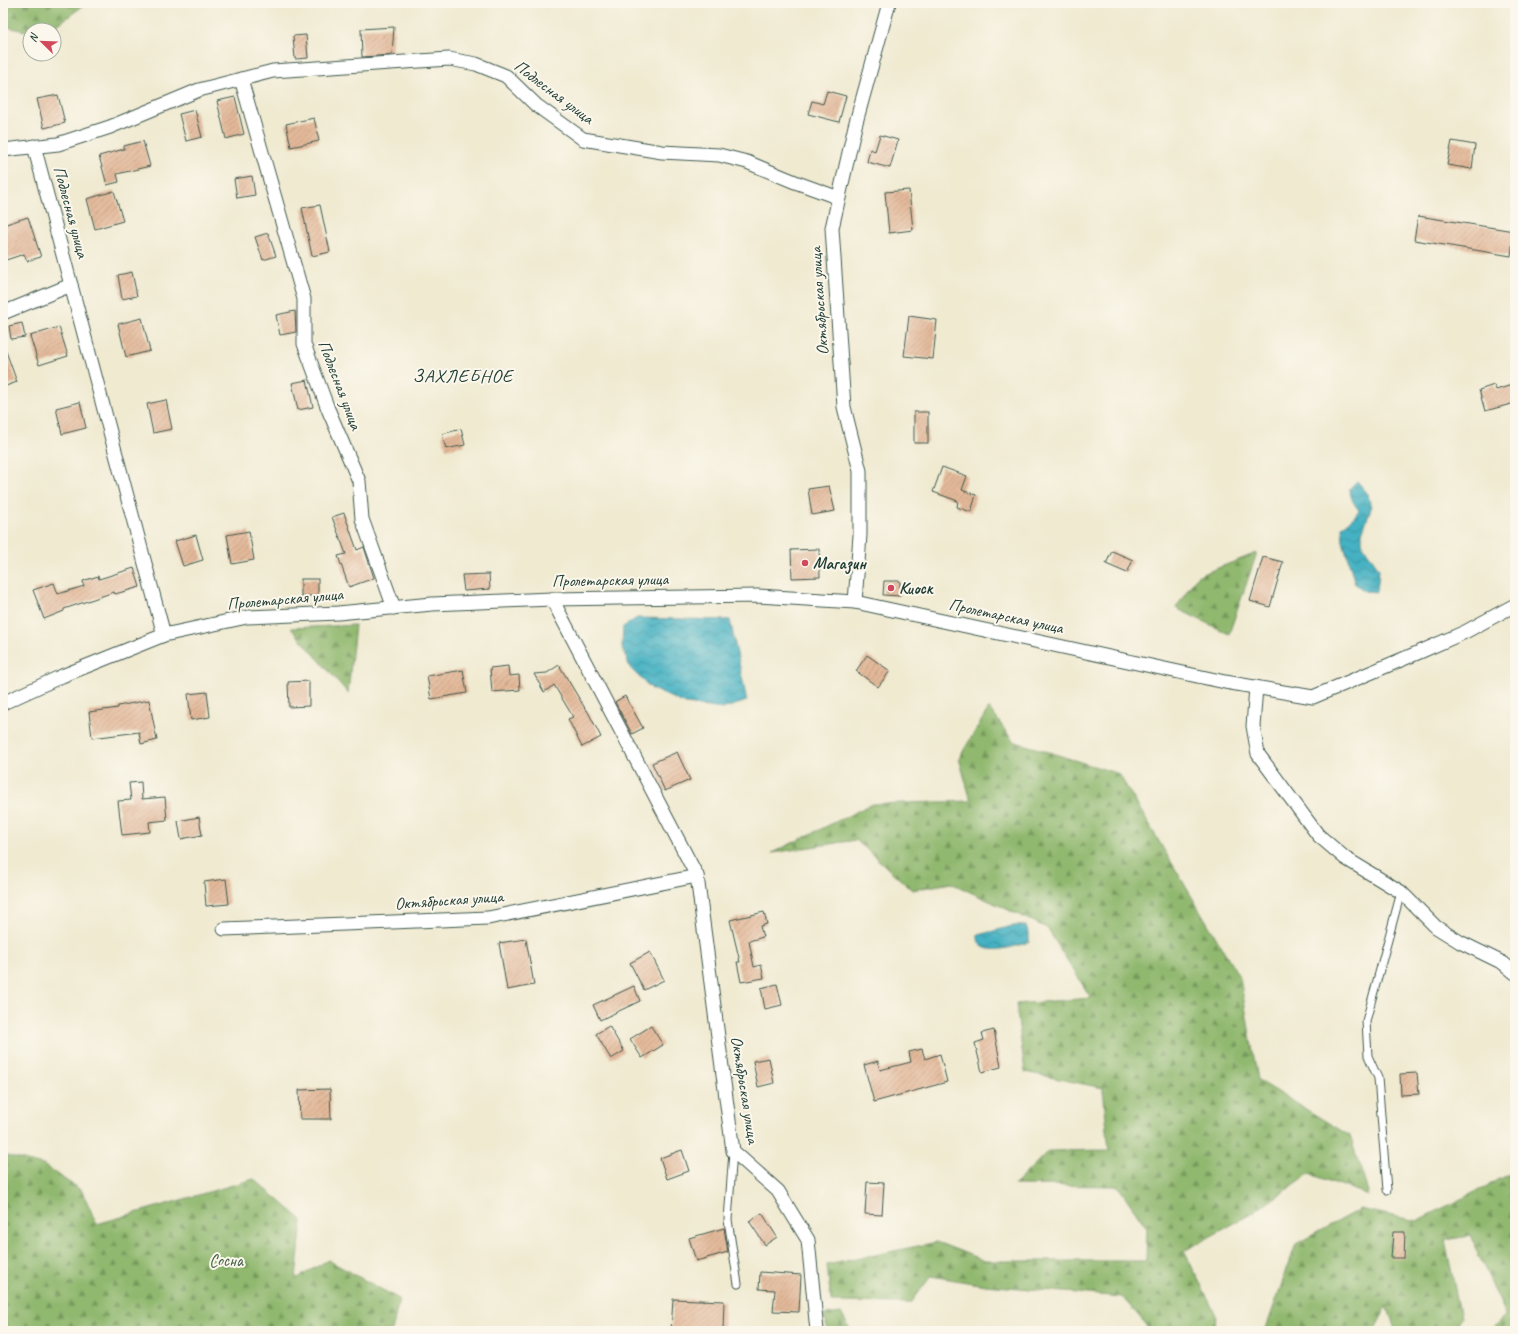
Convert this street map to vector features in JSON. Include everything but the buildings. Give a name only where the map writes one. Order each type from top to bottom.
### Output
[{"type":"street","name":"Октябрьская улица","points":[[855,602],[860,535],[860,471],[844,407],[832,228],[855,126],[889,3]]},
{"type":"street","name":"Подлесная улица","points":[[3,150],[58,144],[110,127],[199,90],[273,71],[449,59],[476,64],[506,76],[536,106],[583,139],[662,152],[720,155],[747,162],[839,198]]},
{"type":"street","name":"Подлесная улица","points":[[241,79],[304,299],[304,344],[328,409],[359,481],[362,519],[394,608]]},
{"type":"street","name":"Подлесная улица","points":[[34,146],[164,635]]},
{"type":"street","points":[[3,313],[71,285]]},
{"type":"street","name":"Пролетарская улица","points":[[3,703],[62,676],[164,635],[247,617],[338,613],[432,604],[552,599],[758,596],[855,602],[1225,682],[1313,697],[1422,652],[1465,632],[1515,605]]},
{"type":"street","name":"Октябрьская улица","points":[[552,599],[697,876],[733,1151],[778,1191],[808,1240],[817,1331]]},
{"type":"street","points":[[1256,687],[1253,726],[1258,754],[1318,835],[1345,858],[1401,892],[1436,927],[1460,942],[1502,963],[1515,973]]},
{"type":"street","name":"Октябрьская улица","points":[[224,929],[488,918],[697,876]]},
{"type":"lane","points":[[1387,1190],[1378,1078],[1368,1056],[1366,1022],[1401,892]]},
{"type":"lane","points":[[733,1151],[728,1220],[738,1284]]},
{"type":"green space","points":[[3,3],[87,3],[61,22],[22,22],[22,30],[3,26]]},
{"type":"green space","points":[[1257,553],[1229,634],[1176,608],[1197,576]]},
{"type":"green space","points":[[355,625],[348,693],[291,628]]},
{"type":"green space","points":[[989,708],[1013,741],[1119,774],[1240,978],[1258,1080],[1350,1136],[1369,1195],[1309,1174],[1253,1213],[1184,1251],[1216,1315],[1215,1331],[1152,1331],[1122,1297],[985,1285],[931,1276],[911,1303],[831,1302],[827,1265],[937,1242],[985,1261],[1146,1261],[1147,1228],[1118,1186],[1014,1185],[1048,1151],[1109,1150],[1103,1088],[1025,1072],[1016,1004],[1091,998],[1047,928],[951,883],[912,890],[856,840],[772,853],[872,804],[971,801],[959,758]]},
{"type":"green space","name":"Сосна","points":[[3,1155],[43,1165],[82,1191],[97,1224],[254,1179],[302,1220],[296,1279],[328,1260],[399,1299],[392,1331],[3,1331]]},
{"type":"green space","points":[[1515,1172],[1515,1282],[1512,1287],[1515,1292],[1515,1331],[1488,1331],[1506,1315],[1470,1236],[1445,1240],[1461,1318],[1452,1331],[1396,1331],[1387,1306],[1374,1331],[1265,1331],[1296,1244],[1360,1209],[1417,1221]]},
{"type":"green space","points":[[841,1313],[851,1331],[827,1331],[824,1315]]},
{"type":"water","points":[[1357,481],[1368,494],[1371,508],[1362,533],[1362,544],[1379,569],[1377,592],[1365,591],[1355,584],[1343,541],[1342,527],[1354,517],[1359,510],[1352,500],[1350,491],[1350,488]]},
{"type":"water","points":[[637,618],[730,620],[747,701],[722,709],[686,704],[652,689],[630,668],[622,647],[623,627]]},
{"type":"water","points":[[1012,926],[1026,926],[1029,933],[1029,942],[998,949],[983,947],[979,943],[978,935]]},
{"type":"place","name":"Магазин","points":[[805,563]]},
{"type":"place","name":"Киоск","points":[[891,588]]},
{"type":"district","name":"ЗАХЛЕБНОЕ","points":[[463,376]]}]
